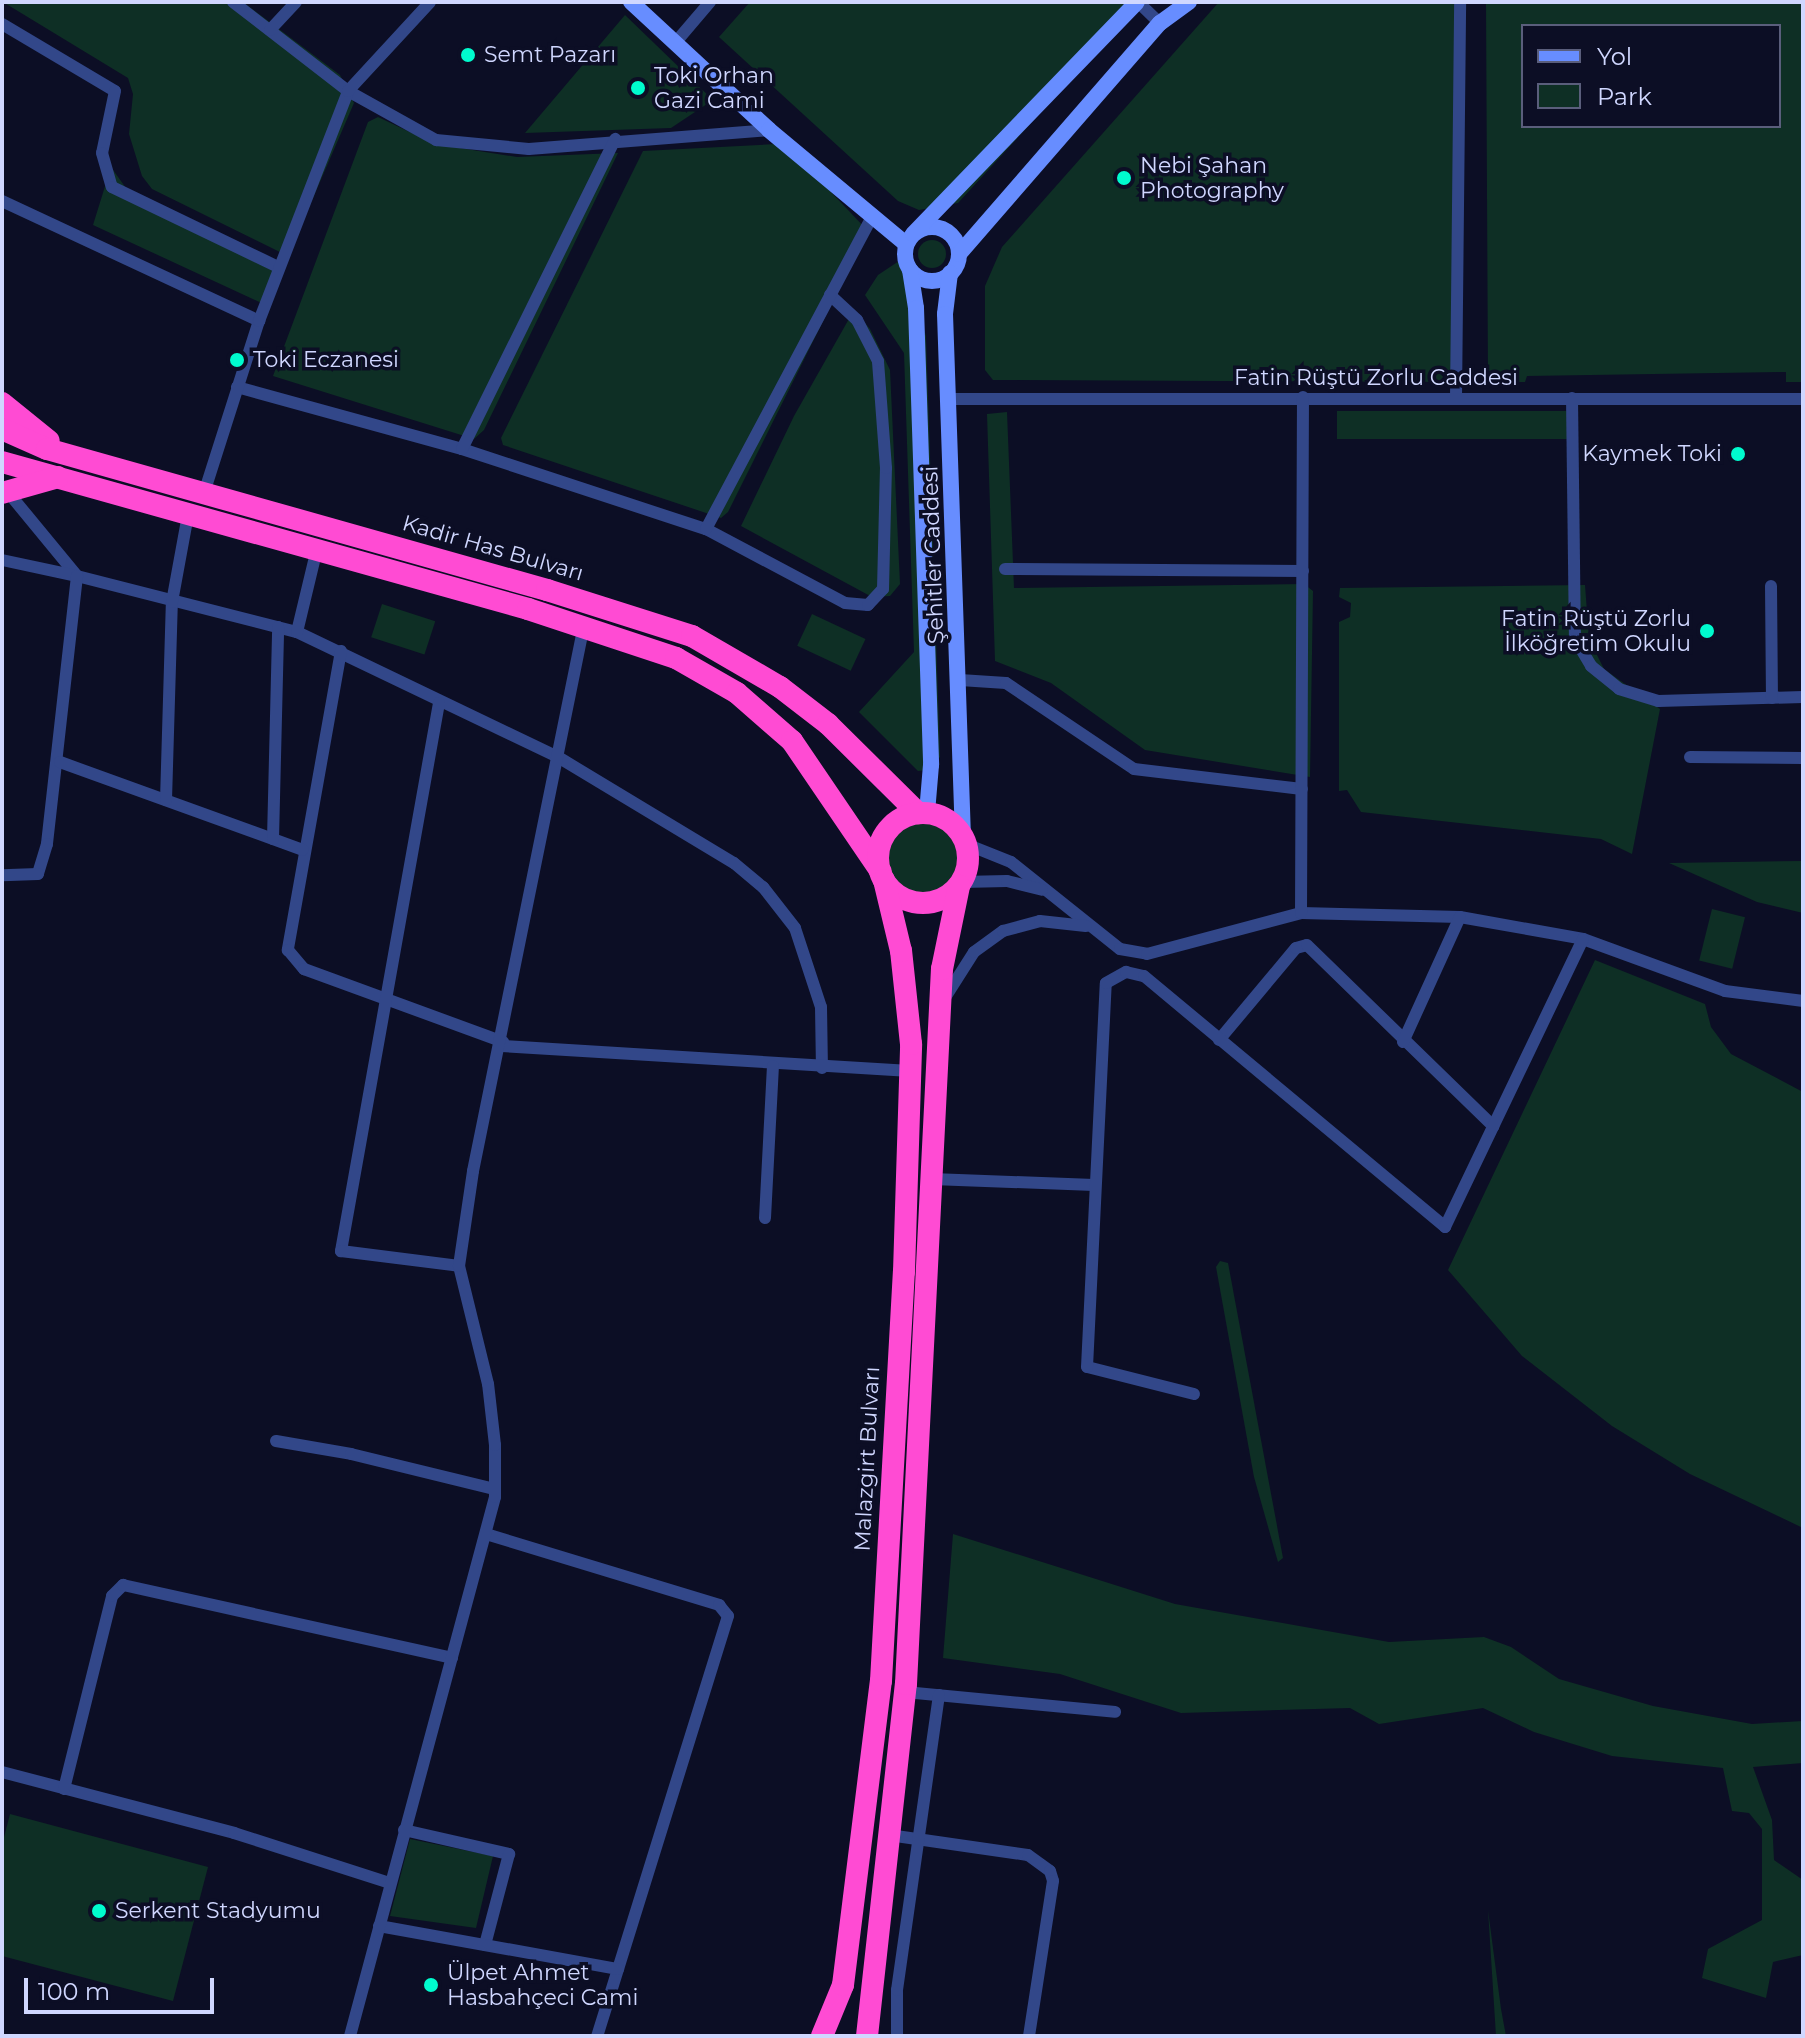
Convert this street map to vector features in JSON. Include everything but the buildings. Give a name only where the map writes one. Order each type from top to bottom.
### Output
[{"type":"highway","points":[[2,403],[74,456]]},
{"type":"highway","name":"Kadir Has Bulvarı","points":[[2,429],[74,456],[692,636],[760,672],[828,724],[922,813]]},
{"type":"highway","points":[[2,462],[64,477],[316,553],[584,625],[676,658],[757,708],[792,741],[896,894],[920,903],[937,901],[960,884]]},
{"type":"highway","points":[[4,492],[64,477]]},
{"type":"highway","points":[[867,2036],[905,1692],[942,969],[960,884],[968,863],[964,840],[951,823],[922,813],[888,831],[880,846],[883,876]]},
{"type":"highway","name":"Malazgirt Bulvarı","points":[[822,2036],[843,1985],[881,1681],[910,1071],[905,977],[883,876]]},
{"type":"street","points":[[233,2],[348,91],[436,140],[529,149],[615,139],[769,130]]},
{"type":"street","points":[[270,30],[296,2]]},
{"type":"street","points":[[204,493],[278,267],[348,91],[430,2]]},
{"type":"street","points":[[631,2],[769,130],[872,217],[910,239]]},
{"type":"street","points":[[675,43],[710,2]]},
{"type":"street","points":[[1160,23],[1138,2],[910,239],[910,270],[925,280],[950,273],[959,254],[1160,23],[1189,2]]},
{"type":"street","points":[[1456,398],[1460,2]]},
{"type":"street","points":[[2,24],[115,91],[102,153],[112,187],[278,267]]},
{"type":"street","points":[[462,449],[615,139]]},
{"type":"street","points":[[2,201],[259,321]]},
{"type":"street","points":[[706,529],[872,217]]},
{"type":"street","points":[[910,239],[938,228],[953,237],[959,254]]},
{"type":"street","name":"Şehitler Caddesi","points":[[910,270],[916,308],[931,765],[922,813]]},
{"type":"street","name":"Şehitler Caddesi","points":[[950,273],[945,314],[964,840]]},
{"type":"street","points":[[237,387],[462,449],[706,529],[845,603],[868,605],[883,589],[886,468],[878,361],[857,320],[830,295]]},
{"type":"street","points":[[1301,913],[1303,397]]},
{"type":"street","points":[[1572,398],[1575,639],[1585,657],[1608,682],[1645,699],[1803,697]]},
{"type":"street","name":"Fatin Rüştü Zorlu Caddesi","points":[[949,399],[1803,399]]},
{"type":"street","points":[[2,875],[38,874],[60,762],[77,576],[4,492]]},
{"type":"street","points":[[166,800],[172,602],[188,515]]},
{"type":"street","points":[[297,632],[316,553]]},
{"type":"street","points":[[2,560],[297,632],[341,651],[439,703],[558,757],[734,863],[776,900],[795,928],[815,982],[823,1024],[822,1068]]},
{"type":"street","points":[[1005,569],[1303,571]]},
{"type":"street","points":[[1771,586],[1772,698]]},
{"type":"street","points":[[350,2036],[486,1534],[495,1489],[488,1384],[459,1266],[470,1185],[503,1044],[584,625]]},
{"type":"street","points":[[273,839],[278,627]]},
{"type":"street","points":[[341,651],[287,936],[291,956],[304,969],[503,1044],[773,1066],[910,1071]]},
{"type":"street","points":[[960,680],[1006,683],[1134,769],[1302,789]]},
{"type":"street","points":[[439,703],[383,1000],[341,1251],[459,1266]]},
{"type":"street","points":[[1690,757],[1803,758]]},
{"type":"street","points":[[60,762],[303,850]]},
{"type":"street","points":[[964,840],[995,853],[1092,927],[1131,951],[1147,954],[1301,913],[1460,917],[1583,939],[1725,991],[1803,1001]]},
{"type":"street","points":[[960,884],[1007,881],[1049,893]]},
{"type":"street","points":[[1403,1042],[1460,917]]},
{"type":"street","points":[[940,1018],[963,965],[997,934],[1040,921],[1092,927]]},
{"type":"street","points":[[1126,972],[1144,976],[1445,1227],[1583,939]]},
{"type":"street","points":[[1219,1040],[1303,944],[1493,1126]]},
{"type":"street","points":[[1131,951],[1126,972],[1103,988],[1087,1367],[1194,1394]]},
{"type":"street","points":[[765,1218],[773,1066]]},
{"type":"street","points":[[932,1179],[1094,1185]]},
{"type":"street","points":[[276,1441],[351,1454],[495,1489]]},
{"type":"street","points":[[486,1534],[728,1612],[597,2036]]},
{"type":"street","points":[[64,1789],[112,1596],[123,1585],[452,1658]]},
{"type":"street","points":[[905,1692],[1115,1712]]},
{"type":"street","points":[[897,2036],[896,2005],[939,1695]]},
{"type":"street","points":[[2,1772],[246,1836],[390,1883]]},
{"type":"street","points":[[404,1830],[509,1854],[485,1945]]},
{"type":"street","points":[[889,1835],[1028,1855],[1050,1871],[1053,1881],[1029,2036]]},
{"type":"street","points":[[379,1926],[618,1969]]},
{"type":"green space","points":[[3,2],[243,2],[340,75],[354,103],[288,256],[152,189],[142,176],[129,134],[133,94],[128,78]]},
{"type":"green space","points":[[750,2],[1140,4],[958,203],[919,210],[898,201],[719,37]]},
{"type":"green space","points":[[1219,2],[1458,2],[1462,382],[993,380],[985,370],[985,286],[1002,247]]},
{"type":"green space","points":[[1486,2],[1803,2],[1803,382],[1786,382],[1786,372],[1527,376],[1525,382],[1488,382]]},
{"type":"green space","points":[[625,15],[713,100],[671,128],[525,133]]},
{"type":"green space","points":[[378,117],[435,144],[517,157],[618,153],[484,430],[474,439],[273,376],[368,122]]},
{"type":"green space","points":[[776,144],[789,148],[868,231],[728,512],[721,518],[503,445],[501,438],[643,151]]},
{"type":"green space","points":[[111,167],[133,198],[281,275],[270,307],[93,225]]},
{"type":"green space","points":[[932,240],[942,244],[946,254],[942,264],[932,268],[922,264],[918,254],[922,244]]},
{"type":"green space","points":[[902,259],[926,336],[940,757],[927,770],[918,771],[859,712],[914,652],[904,353],[865,295],[878,275]]},
{"type":"green space","points":[[854,310],[870,329],[890,370],[900,584],[890,596],[872,597],[741,526],[794,416]]},
{"type":"green space","points":[[1337,411],[1578,411],[1578,439],[1337,439]]},
{"type":"green space","points":[[1007,412],[1014,588],[1304,584],[1313,591],[1310,777],[1145,750],[1051,683],[995,661],[987,414]]},
{"type":"green space","points":[[1585,585],[1589,639],[1604,669],[1660,709],[1632,854],[1601,839],[1361,812],[1347,790],[1339,791],[1339,622],[1350,617],[1351,603],[1339,597],[1340,588]]},
{"type":"green space","points":[[382,604],[435,621],[424,655],[371,637]]},
{"type":"green space","points":[[812,614],[865,639],[851,671],[797,646]]},
{"type":"green space","points":[[930,823],[952,838],[958,858],[956,872],[948,883],[937,891],[916,893],[898,883],[890,872],[888,851],[898,833],[909,825]]},
{"type":"green space","points":[[1803,861],[1803,913],[1757,902],[1669,863]]},
{"type":"green space","points":[[1712,909],[1745,917],[1732,969],[1699,960]]},
{"type":"green space","points":[[1595,960],[1705,1004],[1711,1027],[1731,1054],[1803,1092],[1803,1528],[1690,1474],[1612,1426],[1522,1356],[1448,1270]]},
{"type":"green space","points":[[1220,1261],[1228,1263],[1283,1558],[1278,1562],[1254,1477],[1216,1267]]},
{"type":"green space","points":[[953,1534],[1175,1604],[1389,1642],[1484,1637],[1511,1647],[1559,1679],[1653,1706],[1752,1724],[1803,1721],[1803,1763],[1753,1767],[1772,1820],[1774,1860],[1803,1880],[1803,1955],[1773,1962],[1766,1998],[1702,1978],[1708,1949],[1762,1920],[1762,1829],[1749,1813],[1732,1811],[1723,1768],[1612,1756],[1534,1732],[1483,1708],[1379,1724],[1350,1708],[1181,1713],[1060,1674],[943,1658]]},
{"type":"green space","name":"Serkent Stadyumu","points":[[10,1814],[208,1867],[173,2001],[2,1956],[2,1845]]},
{"type":"green space","points":[[410,1839],[493,1856],[476,1928],[390,1916]]},
{"type":"green space","points":[[1488,1910],[1501,2009],[1506,2036],[1496,2036]]},
{"type":"place","name":"Semt Pazarı","points":[[468,55]]},
{"type":"place","name":"Toki Orhan Gazi Cami","points":[[638,88]]},
{"type":"place","name":"Nebi Şahan Photography","points":[[1124,178]]},
{"type":"place","name":"Toki Eczanesi","points":[[237,360]]},
{"type":"place","name":"Kaymek Toki","points":[[1738,454]]},
{"type":"place","name":"Fatin Rüştü Zorlu İlköğretim Okulu","points":[[1707,631]]},
{"type":"place","name":"Serkent Stadyumu","points":[[99,1911]]},
{"type":"place","name":"Ülpet Ahmet Hasbahçeci Cami","points":[[431,1985]]}]
